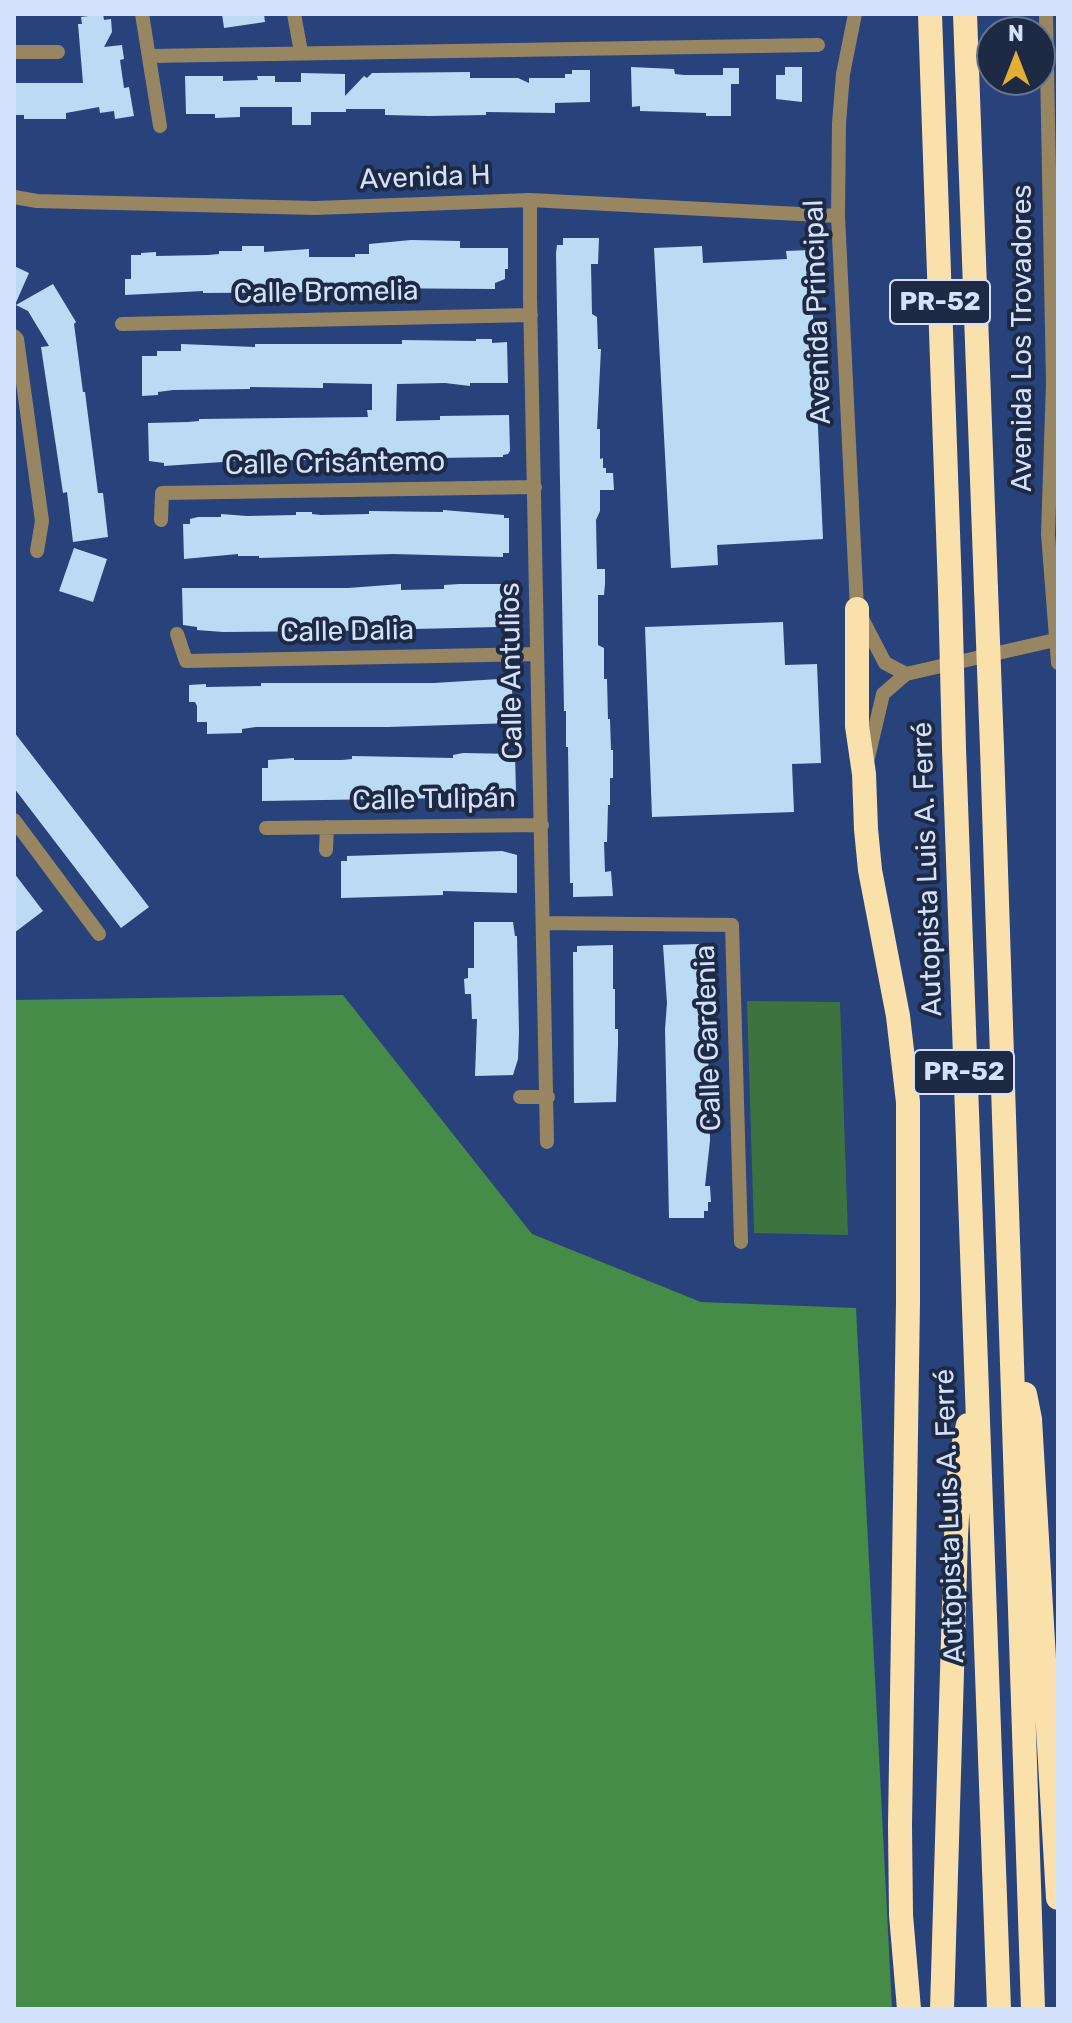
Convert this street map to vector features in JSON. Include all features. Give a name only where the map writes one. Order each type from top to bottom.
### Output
[{"type":"highway","name":"Autopista Luis A. Ferré","points":[[930,14],[975,1396],[999,2009]]},
{"type":"highway","name":"PR-52","points":[[965,14],[1033,2009]]},
{"type":"highway","points":[[857,609],[857,726],[864,774],[870,870],[898,1016],[908,1102],[900,1826],[901,1915],[909,2009]]},
{"type":"highway","points":[[1011,1330],[1030,1419],[1058,1898]]},
{"type":"highway","points":[[942,2009],[960,1459],[975,1396]]},
{"type":"street","points":[[142,14],[160,126]]},
{"type":"street","points":[[294,14],[301,52]]},
{"type":"street","name":"Avenida Principal","points":[[855,14],[843,74],[838,216],[857,609]]},
{"type":"street","name":"Avenida Los Trovadores","points":[[1046,14],[1053,116],[1055,383],[1048,534],[1058,663]]},
{"type":"street","points":[[150,56],[818,45]]},
{"type":"street","points":[[14,52],[58,52]]},
{"type":"street","name":"Avenida H","points":[[14,197],[37,201],[315,208],[530,200],[838,216]]},
{"type":"street","name":"Calle Antulios","points":[[530,200],[547,1142]]},
{"type":"street","name":"Calle Bromelia","points":[[122,324],[531,315]]},
{"type":"street","points":[[14,336],[17,339],[42,521],[37,551]]},
{"type":"street","name":"Calle Crisántemo","points":[[161,520],[162,493],[535,487]]},
{"type":"street","points":[[857,609],[885,663],[906,674]]},
{"type":"street","name":"Calle Dalia","points":[[177,634],[186,661],[537,654]]},
{"type":"street","points":[[864,774],[883,694],[906,674],[1055,640]]},
{"type":"street","points":[[14,820],[99,934]]},
{"type":"street","name":"Calle Tulipán","points":[[266,828],[542,825]]},
{"type":"street","name":"Calle Tulipán","points":[[326,850],[327,827]]},
{"type":"street","name":"Calle Gardenia","points":[[544,923],[732,925],[741,1242]]},
{"type":"street","points":[[520,1097],[548,1097]]},
{"type":"green space","points":[[343,995],[532,1234],[701,1302],[856,1308],[892,2009],[14,2009],[14,1000]]},
{"type":"green space","points":[[747,1001],[840,1002],[848,1235],[754,1233]]},
{"type":"building","points":[[103,14],[104,20],[111,19],[112,32],[104,47],[122,45],[124,59],[120,60],[124,88],[129,87],[134,116],[115,119],[114,111],[100,113],[99,107],[66,113],[66,119],[24,119],[24,115],[14,115],[14,83],[83,83],[78,24],[82,24],[81,17]]},
{"type":"building","points":[[222,14],[264,14],[265,22],[224,28]]},
{"type":"building","points":[[631,67],[674,69],[675,74],[684,75],[723,75],[723,68],[739,68],[739,84],[731,84],[731,116],[640,111],[640,106],[632,107]]},
{"type":"building","points":[[785,67],[802,67],[802,102],[776,99],[776,75],[785,75]]},
{"type":"building","points":[[572,70],[590,70],[590,102],[555,103],[555,113],[486,112],[486,115],[429,116],[385,115],[385,109],[346,109],[346,112],[311,112],[311,125],[292,125],[292,107],[240,107],[240,117],[186,114],[185,76],[223,76],[223,81],[275,76],[275,82],[301,82],[301,73],[345,74],[345,96],[364,76],[367,78],[372,73],[470,72],[470,78],[518,78],[529,83],[529,78],[565,78],[565,74],[572,74]]},
{"type":"building","points":[[563,238],[599,238],[598,264],[591,264],[592,314],[597,317],[598,349],[601,349],[597,429],[600,429],[600,459],[603,458],[606,473],[613,473],[614,490],[600,490],[600,511],[596,520],[597,569],[605,569],[604,595],[598,595],[598,645],[604,648],[604,679],[607,679],[613,750],[607,842],[604,842],[605,872],[611,871],[613,896],[573,897],[573,883],[570,883],[556,253],[557,245],[563,245]]},
{"type":"building","points":[[411,240],[460,241],[460,248],[508,248],[505,279],[495,283],[495,289],[355,288],[327,289],[328,292],[203,291],[125,295],[125,279],[131,279],[131,255],[141,253],[156,252],[156,256],[208,255],[219,254],[219,251],[242,251],[242,246],[264,246],[264,252],[309,249],[309,257],[355,257],[355,254],[369,254],[369,244]]},
{"type":"building","points":[[702,246],[703,263],[787,259],[786,251],[810,250],[823,539],[717,545],[718,565],[671,568],[654,248]]},
{"type":"building","points":[[14,266],[29,273],[14,307]]},
{"type":"building","points":[[53,284],[76,322],[98,493],[103,493],[108,537],[73,542],[41,347],[49,346],[28,311],[16,305]]},
{"type":"building","points":[[492,339],[492,343],[507,342],[508,383],[470,383],[470,386],[397,384],[396,421],[440,420],[440,416],[509,415],[510,451],[503,457],[237,461],[164,466],[164,463],[149,461],[148,423],[199,419],[368,417],[367,410],[372,410],[372,384],[323,383],[323,388],[173,390],[142,396],[142,356],[157,356],[157,351],[181,351],[181,344],[255,347],[255,344],[402,344],[402,340]]},
{"type":"building","points":[[443,510],[509,518],[509,553],[503,553],[503,557],[393,554],[259,558],[238,554],[184,559],[183,524],[190,524],[190,519],[198,517]]},
{"type":"building","points":[[74,548],[107,559],[93,602],[59,591]]},
{"type":"building","points":[[401,584],[401,590],[444,589],[444,585],[459,584],[511,584],[512,621],[497,627],[334,631],[223,632],[197,630],[197,627],[183,625],[182,588],[348,588]]},
{"type":"building","points":[[783,622],[785,665],[817,664],[821,763],[792,764],[794,812],[652,817],[645,627]]},
{"type":"building","points":[[499,679],[499,682],[512,685],[513,723],[256,727],[242,729],[242,733],[207,734],[207,722],[197,722],[197,706],[195,702],[189,702],[189,685],[434,683]]},
{"type":"building","points":[[14,732],[149,907],[121,928],[14,788]]},
{"type":"building","points":[[515,754],[516,792],[509,793],[509,797],[262,801],[262,768],[268,768],[268,760],[342,760],[352,759],[352,756],[453,758],[453,755]]},
{"type":"building","points":[[502,851],[517,855],[517,893],[443,891],[443,895],[341,898],[341,861],[347,861],[347,856]]},
{"type":"building","points":[[14,873],[43,911],[14,933]]},
{"type":"building","points":[[474,922],[513,922],[517,936],[519,1033],[518,1059],[513,1075],[475,1076],[477,1019],[472,1019],[471,994],[465,994],[464,979],[468,978],[468,968],[474,968]]},
{"type":"building","points":[[700,944],[700,950],[706,950],[710,1141],[705,1186],[710,1186],[711,1202],[708,1202],[708,1211],[704,1211],[704,1218],[669,1218],[667,1003],[663,945]]},
{"type":"building","points":[[613,945],[615,1029],[618,1029],[616,1102],[574,1103],[573,952],[577,952],[577,946]]}]
